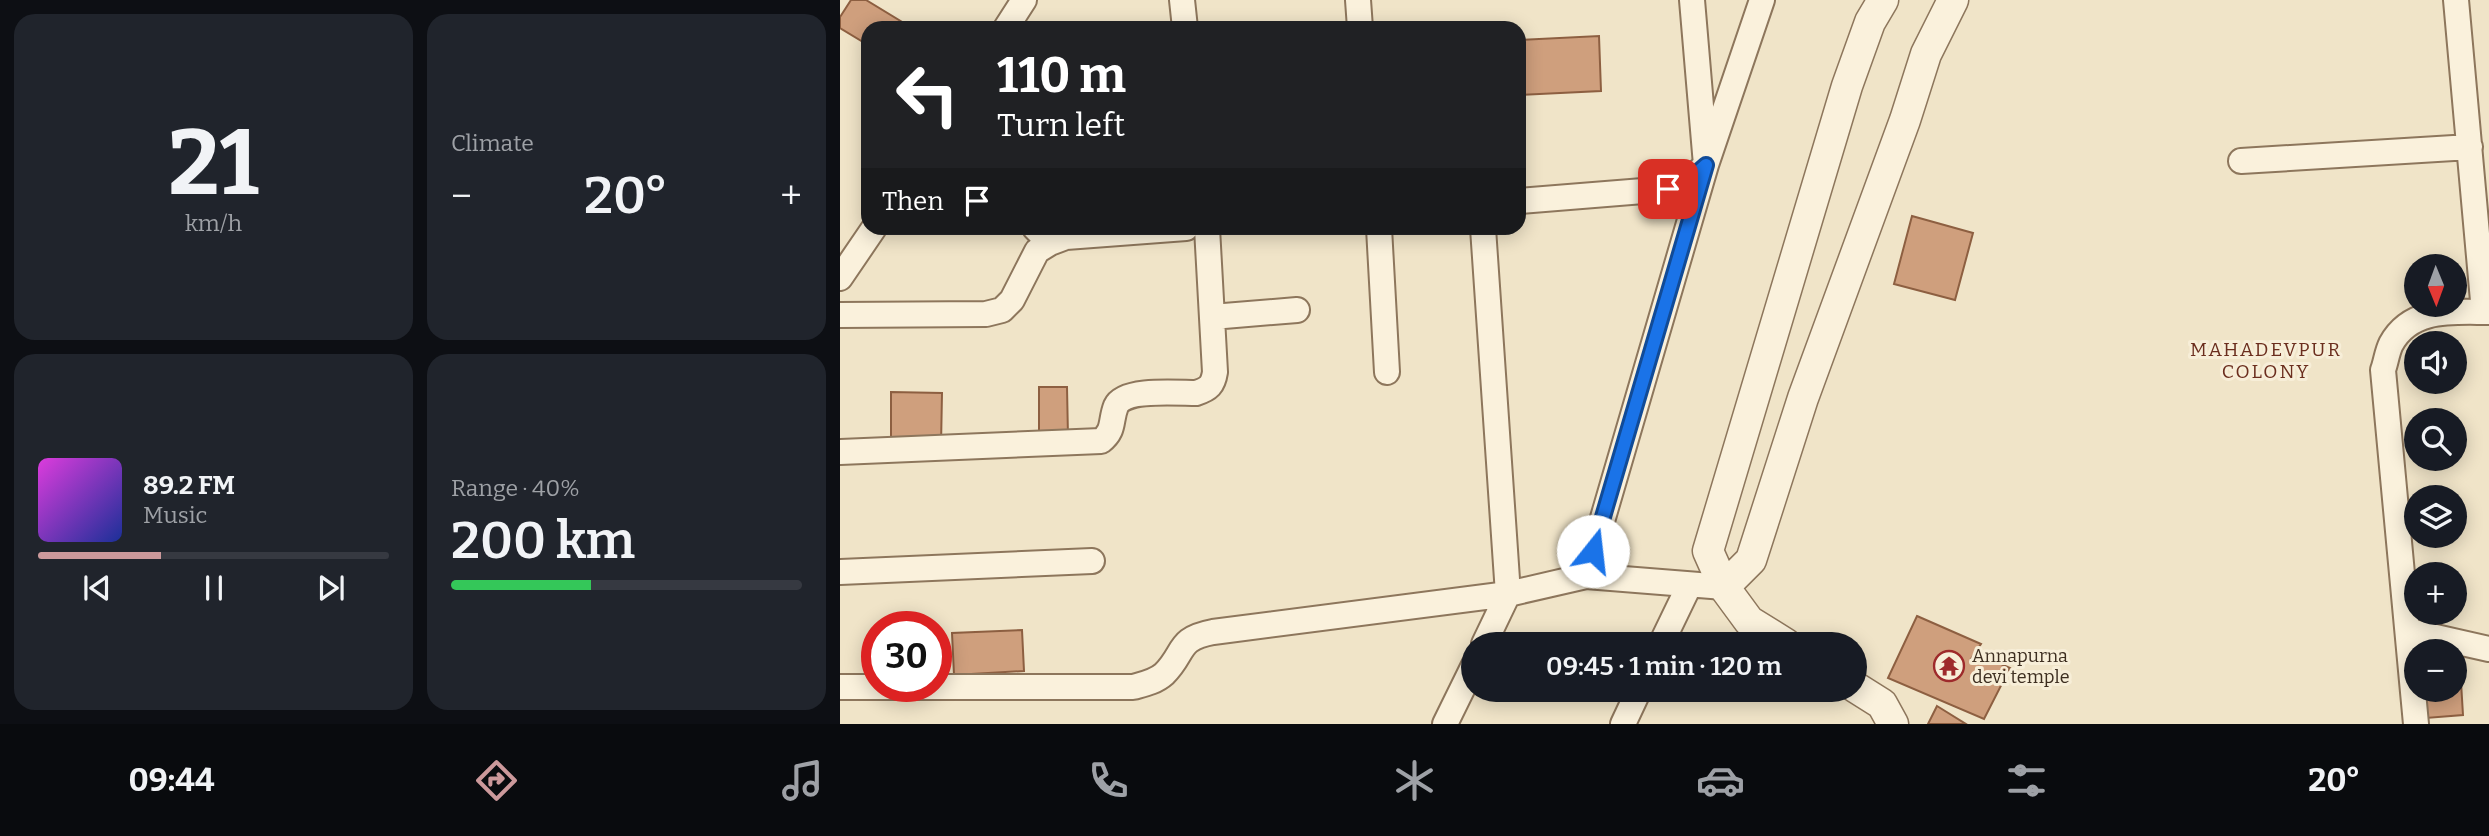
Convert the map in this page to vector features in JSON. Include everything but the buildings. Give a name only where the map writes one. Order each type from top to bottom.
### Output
[{"type":"street","points":[[1010,21],[1024,0]]},
{"type":"street","points":[[1182,0],[1184,21]]},
{"type":"street","points":[[1358,0],[1360,21]]},
{"type":"street","points":[[1692,0],[1706,165]]},
{"type":"street","points":[[1586,576],[1706,165],[1762,0]]},
{"type":"street","points":[[1767,632],[1749,621],[1724,587],[1707,551],[1847,86],[1870,22],[1883,0]]},
{"type":"street","points":[[840,687],[1133,687],[1150,683],[1164,673],[1182,646],[1196,635],[1508,594],[1586,576],[1724,587],[1751,560],[1803,398],[1905,120],[1926,54],[1953,0]]},
{"type":"street","points":[[2416,724],[2383,370],[2391,344],[2409,322],[2436,313],[2487,312],[2456,0]]},
{"type":"street","points":[[2241,161],[2470,147]]},
{"type":"street","points":[[1526,200],[1668,189],[1690,179],[1706,165]]},
{"type":"street","points":[[840,278],[869,235]]},
{"type":"street","points":[[840,315],[986,314],[1002,310],[1012,300],[1037,251],[1042,235],[1093,235]]},
{"type":"street","points":[[840,453],[1101,441],[1112,428],[1116,406],[1123,398],[1135,394],[1196,393],[1205,390],[1214,383],[1215,372],[1207,235]]},
{"type":"street","points":[[1378,235],[1387,372]]},
{"type":"street","points":[[1483,235],[1508,594],[1489,632]]},
{"type":"street","points":[[1212,317],[1297,310]]},
{"type":"street","points":[[840,572],[1091,561]]},
{"type":"street","points":[[1667,632],[1689,586]]},
{"type":"street","points":[[2409,631],[2489,649]]},
{"type":"street","points":[[1445,724],[1461,691]]},
{"type":"street","points":[[1867,695],[1882,704],[1893,724]]},
{"type":"street","points":[[1623,724],[1633,702]]},
{"type":"place","name":"Annapurna devi temple","points":[[1949,666]]},
{"type":"district","name":"MAHADEVPUR COLONY","points":[[2266,360]]},
{"type":"route","points":[[1593,551],[1706,165],[1690,179],[1668,189]]}]
